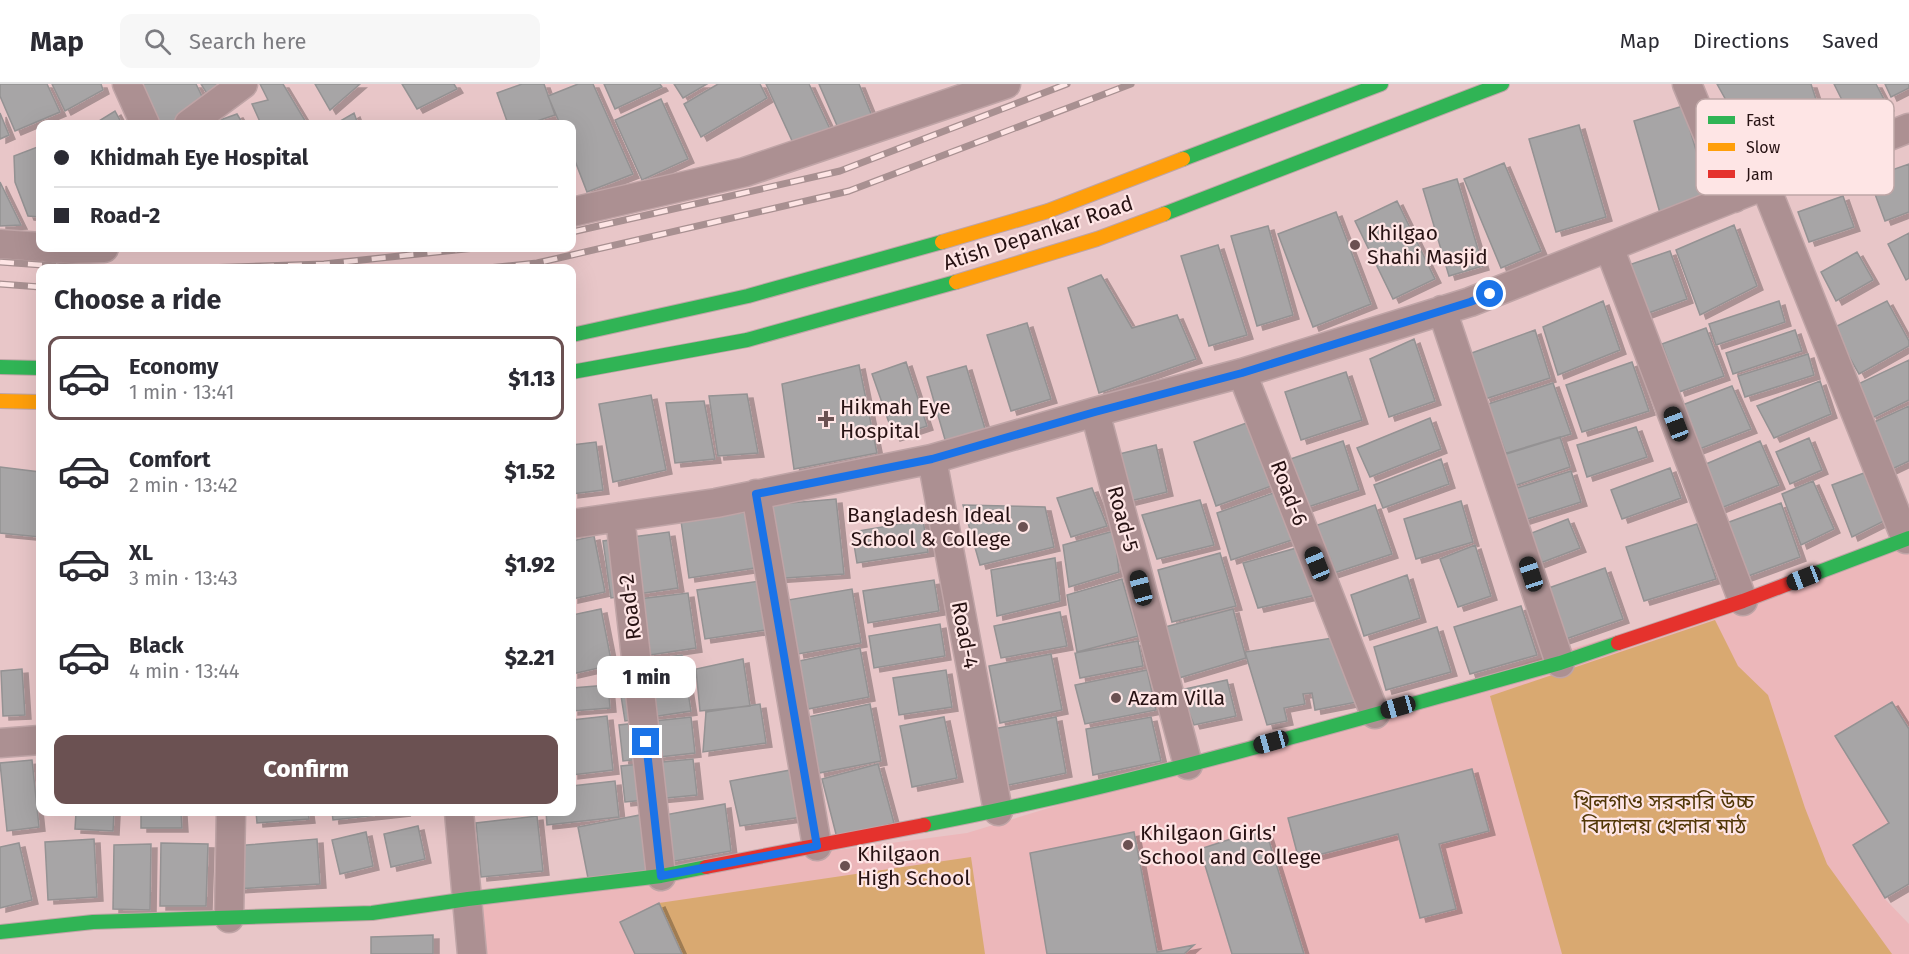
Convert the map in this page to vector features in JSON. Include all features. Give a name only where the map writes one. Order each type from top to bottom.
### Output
[{"type":"street","points":[[127,84],[143,120]]},
{"type":"street","points":[[194,120],[243,84]]},
{"type":"street","points":[[576,211],[745,172],[1006,84]]},
{"type":"street","name":"Atish Depankar Road","points":[[576,334],[748,296],[1048,211],[1381,84]]},
{"type":"street","name":"Atish Depankar Road","points":[[576,371],[747,340],[902,298],[1097,239],[1231,190],[1502,84]]},
{"type":"street","points":[[1687,84],[1696,106]]},
{"type":"street","points":[[1894,134],[1909,128]]},
{"type":"street","points":[[576,523],[716,503],[932,459],[1242,373],[1470,302],[1741,195]]},
{"type":"street","points":[[0,932],[93,922],[372,913],[661,876],[998,811],[1188,765],[1560,663],[1743,601],[1907,538],[1769,195]]},
{"type":"street","points":[[0,244],[36,247]]},
{"type":"street","points":[[1609,247],[1743,601]]},
{"type":"street","points":[[1442,310],[1560,663]]},
{"type":"street","points":[[0,367],[36,368]]},
{"type":"street","name":"Road-6","points":[[1242,373],[1375,714]]},
{"type":"street","points":[[0,400],[36,402]]},
{"type":"street","name":"Road-5","points":[[1095,412],[1188,765]]},
{"type":"street","name":"Road-4","points":[[932,459],[998,811]]},
{"type":"street","points":[[756,494],[817,846]]},
{"type":"street","name":"Road-2","points":[[620,517],[661,876]]},
{"type":"street","points":[[0,743],[36,740]]},
{"type":"street","points":[[229,918],[231,816]]},
{"type":"street","points":[[459,816],[472,954]]},
{"type":"shaded area","points":[[1909,546],[1909,884],[1885,899],[1909,924],[1909,954],[472,954],[468,899],[967,833]]},
{"type":"green space","name":"খিলগাও সরকারি উচ্চ বিদ্যালয় খেলার মাঠ","points":[[1715,620],[1738,666],[1768,695],[1805,808],[1827,864],[1892,954],[1562,954],[1490,696]]},
{"type":"green space","points":[[971,857],[985,954],[682,954],[659,903]]},
{"type":"building","points":[[0,84],[47,84],[60,112],[36,120],[36,122],[15,131],[0,96]]},
{"type":"building","points":[[52,84],[101,84],[103,90],[65,111]]},
{"type":"building","points":[[123,84],[196,84],[209,111],[195,120],[138,120]]},
{"type":"building","points":[[201,84],[228,84],[209,97]]},
{"type":"building","points":[[260,84],[283,84],[305,120],[259,120],[252,104],[268,100]]},
{"type":"building","points":[[315,84],[360,84],[330,110]]},
{"type":"building","points":[[402,84],[454,84],[457,89],[417,109]]},
{"type":"building","points":[[522,84],[544,84],[555,115],[540,120],[507,120],[497,93]]},
{"type":"building","points":[[578,84],[593,84],[633,174],[587,192],[576,163],[576,120],[558,120],[548,96]]},
{"type":"building","points":[[604,84],[660,84],[662,87],[615,109]]},
{"type":"building","points":[[674,84],[707,84],[683,98]]},
{"type":"building","points":[[718,84],[760,84],[767,98],[701,137],[684,104]]},
{"type":"building","points":[[766,84],[809,84],[830,129],[794,145]]},
{"type":"building","points":[[819,84],[859,84],[874,121],[839,130]]},
{"type":"building","points":[[1717,84],[1811,84],[1816,99],[1725,99]]},
{"type":"building","points":[[1834,84],[1876,84],[1884,99],[1842,99]]},
{"type":"building","points":[[1885,84],[1909,84],[1909,88],[1891,97]]},
{"type":"building","points":[[661,99],[688,159],[642,180],[615,120]]},
{"type":"building","points":[[1683,106],[1696,150],[1696,195],[1709,195],[1710,198],[1660,213],[1634,121]]},
{"type":"building","points":[[115,111],[120,120],[100,120]]},
{"type":"building","points":[[0,113],[9,135],[0,139]]},
{"type":"building","points":[[354,113],[357,120],[342,120]]},
{"type":"building","points":[[237,114],[241,120],[220,120]]},
{"type":"building","points":[[1579,125],[1606,217],[1556,232],[1529,139]]},
{"type":"building","points":[[36,148],[36,217],[28,216],[15,182],[14,156]]},
{"type":"building","points":[[1504,163],[1541,251],[1501,268],[1464,179]]},
{"type":"building","points":[[1909,164],[1909,212],[1885,221],[1875,195],[1894,195],[1894,169]]},
{"type":"building","points":[[1457,179],[1483,266],[1449,276],[1423,189]]},
{"type":"building","points":[[0,182],[21,225],[0,226]]},
{"type":"building","points":[[1843,196],[1854,227],[1809,242],[1798,212]]},
{"type":"building","points":[[1397,201],[1435,279],[1393,299],[1355,221]]},
{"type":"building","points":[[1336,212],[1371,304],[1313,327],[1278,234]]},
{"type":"building","points":[[1734,225],[1757,286],[1700,315],[1676,250]]},
{"type":"building","points":[[1268,226],[1293,315],[1257,326],[1231,236]]},
{"type":"building","points":[[1909,233],[1909,278],[1906,280],[1888,244]]},
{"type":"building","points":[[1218,245],[1247,335],[1209,346],[1181,256]]},
{"type":"building","points":[[1670,251],[1687,299],[1643,315],[1626,266]]},
{"type":"building","points":[[1857,252],[1873,280],[1836,301],[1821,272]]},
{"type":"building","points":[[1101,275],[1132,328],[1177,315],[1196,359],[1099,393],[1068,288]]},
{"type":"building","points":[[1603,301],[1620,350],[1558,375],[1543,327]]},
{"type":"building","points":[[1779,301],[1785,322],[1716,345],[1709,324]]},
{"type":"building","points":[[1887,301],[1909,341],[1909,346],[1859,374],[1833,328]]},
{"type":"building","points":[[1027,323],[1051,399],[1011,411],[987,335]]},
{"type":"building","points":[[1706,328],[1724,376],[1679,392],[1662,344]]},
{"type":"building","points":[[1535,330],[1550,378],[1485,399],[1469,354]]},
{"type":"building","points":[[1795,330],[1802,351],[1733,374],[1726,353]]},
{"type":"building","points":[[1414,339],[1435,401],[1389,417],[1370,359]]},
{"type":"building","points":[[1808,354],[1814,375],[1745,397],[1738,376]]},
{"type":"building","points":[[1909,360],[1909,400],[1872,418],[1856,385]]},
{"type":"building","points":[[906,362],[927,426],[894,437],[872,374]]},
{"type":"building","points":[[1632,362],[1649,411],[1582,432],[1566,385]]},
{"type":"building","points":[[859,365],[877,453],[794,469],[782,384]]},
{"type":"building","points":[[966,366],[986,432],[946,443],[927,377]]},
{"type":"building","points":[[1346,372],[1362,420],[1301,440],[1285,392]]},
{"type":"building","points":[[1820,381],[1831,414],[1774,438],[1757,406]]},
{"type":"building","points":[[1553,383],[1571,434],[1506,454],[1488,404]]},
{"type":"building","points":[[1732,386],[1751,429],[1689,453],[1672,409]]},
{"type":"building","points":[[747,394],[758,453],[718,456],[709,396]]},
{"type":"building","points":[[651,395],[666,470],[613,482],[599,404]]},
{"type":"building","points":[[704,401],[715,459],[675,463],[666,403]]},
{"type":"building","points":[[1909,406],[1909,461],[1890,470],[1872,423]]},
{"type":"building","points":[[1430,418],[1441,449],[1370,477],[1357,448]]},
{"type":"building","points":[[1252,421],[1274,485],[1216,506],[1194,442]]},
{"type":"building","points":[[1636,427],[1647,457],[1587,477],[1577,445]]},
{"type":"building","points":[[1560,437],[1570,467],[1511,487],[1500,455]]},
{"type":"building","points":[[1809,438],[1822,470],[1790,484],[1776,452]]},
{"type":"building","points":[[1343,441],[1359,490],[1299,510],[1282,462]]},
{"type":"building","points":[[1760,441],[1779,485],[1716,510],[1699,467]]},
{"type":"building","points":[[596,442],[603,490],[576,493],[576,444]]},
{"type":"building","points":[[1156,445],[1167,492],[1126,502],[1115,455]]},
{"type":"building","points":[[1441,459],[1449,484],[1383,508],[1374,485]]},
{"type":"building","points":[[0,467],[36,472],[36,537],[0,533]]},
{"type":"building","points":[[1670,468],[1681,498],[1622,519],[1611,490]]},
{"type":"building","points":[[1571,471],[1581,502],[1521,521],[1511,490]]},
{"type":"building","points":[[1864,473],[1884,521],[1852,537],[1832,485]]},
{"type":"building","points":[[1813,481],[1834,529],[1801,545],[1782,494]]},
{"type":"building","points":[[1092,488],[1107,526],[1071,537],[1057,498]]},
{"type":"building","points":[[1282,490],[1298,538],[1231,560],[1217,513]]},
{"type":"building","points":[[836,499],[844,574],[771,579],[767,505]]},
{"type":"building","points":[[1200,500],[1214,545],[1157,559],[1142,515]]},
{"type":"building","points":[[1461,501],[1473,542],[1416,559],[1404,519]]},
{"type":"building","points":[[1781,503],[1800,557],[1740,579],[1721,525]]},
{"type":"building","points":[[963,505],[1045,507],[1054,547],[980,565]]},
{"type":"building","points":[[1375,505],[1392,554],[1331,574],[1315,526]]},
{"type":"building","points":[[747,512],[755,568],[689,578],[681,521]]},
{"type":"building","points":[[1568,519],[1580,548],[1519,571],[1511,541]]},
{"type":"building","points":[[923,520],[928,552],[857,563],[852,532]]},
{"type":"building","points":[[1697,524],[1716,579],[1644,601],[1626,547]]},
{"type":"building","points":[[1114,531],[1119,572],[1069,587],[1063,545]]},
{"type":"building","points":[[669,532],[678,588],[611,598],[603,541]]},
{"type":"building","points":[[594,536],[605,592],[576,598],[576,540]]},
{"type":"building","points":[[1307,545],[1325,593],[1258,608],[1243,563]]},
{"type":"building","points":[[1475,545],[1491,596],[1458,607],[1440,559]]},
{"type":"building","points":[[1220,553],[1236,606],[1172,622],[1158,570]]},
{"type":"building","points":[[1055,558],[1060,601],[997,616],[991,570]]},
{"type":"building","points":[[1605,568],[1623,619],[1560,641],[1543,590]]},
{"type":"building","points":[[1407,575],[1420,618],[1364,636],[1351,595]]},
{"type":"building","points":[[1122,579],[1138,636],[1077,652],[1067,595]]},
{"type":"building","points":[[934,580],[939,611],[868,623],[863,591]]},
{"type":"building","points":[[760,581],[766,630],[705,639],[697,590]]},
{"type":"building","points":[[852,589],[861,643],[798,654],[788,600]]},
{"type":"building","points":[[688,593],[696,648],[630,658],[622,601]]},
{"type":"building","points":[[1521,606],[1537,655],[1470,674],[1454,627]]},
{"type":"building","points":[[601,609],[612,665],[576,673],[576,614]]},
{"type":"building","points":[[1233,609],[1246,658],[1179,678],[1165,627]]},
{"type":"building","points":[[1060,612],[1067,646],[1001,658],[994,626]]},
{"type":"building","points":[[940,624],[945,656],[874,668],[869,636]]},
{"type":"building","points":[[1437,627],[1451,672],[1386,690],[1374,647]]},
{"type":"building","points":[[1345,636],[1357,702],[1315,710],[1312,693],[1303,694],[1305,704],[1284,708],[1287,721],[1267,725],[1245,652]]},
{"type":"building","points":[[1138,641],[1143,666],[1080,678],[1075,653]]},
{"type":"building","points":[[860,648],[869,697],[808,709],[799,661]]},
{"type":"building","points":[[1051,654],[1062,710],[1000,723],[989,666]]},
{"type":"building","points":[[682,655],[691,711],[625,721],[616,664]]},
{"type":"building","points":[[743,659],[750,706],[700,711],[696,669]]},
{"type":"building","points":[[22,669],[25,715],[3,716],[1,671]]},
{"type":"building","points":[[946,670],[952,707],[899,715],[893,678]]},
{"type":"building","name":"Azam Villa","points":[[1147,670],[1156,710],[1085,724],[1075,685]]},
{"type":"building","points":[[1227,680],[1236,716],[1194,725],[1180,690]]},
{"type":"building","points":[[608,685],[610,708],[576,711],[576,688]]},
{"type":"building","points":[[1892,702],[1909,729],[1909,884],[1885,898],[1853,845],[1889,823],[1835,736]]},
{"type":"building","points":[[760,704],[766,743],[703,752],[706,712]]},
{"type":"building","points":[[870,704],[881,761],[819,773],[808,717]]},
{"type":"building","points":[[607,716],[613,770],[576,775],[576,720]]},
{"type":"building","points":[[691,717],[695,753],[623,761],[619,725]]},
{"type":"building","points":[[944,717],[957,778],[912,787],[900,726]]},
{"type":"building","points":[[1056,717],[1066,773],[1004,786],[993,729]]},
{"type":"building","points":[[1151,717],[1161,761],[1093,775],[1086,729]]},
{"type":"building","points":[[693,759],[697,795],[625,802],[621,766]]},
{"type":"building","points":[[32,760],[36,816],[39,827],[7,831],[0,763]]},
{"type":"building","points":[[878,764],[894,823],[837,838],[822,779]]},
{"type":"building","points":[[796,769],[802,817],[740,826],[730,781]]},
{"type":"building","points":[[1472,769],[1489,831],[1439,844],[1456,909],[1420,918],[1398,834],[1299,860],[1288,818]]},
{"type":"building","points":[[615,781],[619,817],[547,825],[546,816],[576,816],[576,786]]},
{"type":"building","points":[[725,804],[731,851],[669,862],[659,816]]},
{"type":"building","points":[[640,815],[651,871],[589,883],[578,827]]},
{"type":"building","points":[[76,816],[114,816],[113,831],[75,829]]},
{"type":"building","points":[[141,816],[181,816],[182,828],[141,828]]},
{"type":"building","points":[[256,816],[309,816],[309,819],[257,823]]},
{"type":"building","points":[[332,816],[369,816],[333,820]]},
{"type":"building","points":[[537,816],[543,871],[481,877],[476,823]]},
{"type":"building","points":[[418,826],[425,859],[391,867],[384,834]]},
{"type":"building","points":[[1265,828],[1304,954],[1232,954],[1200,849]]},
{"type":"building","points":[[366,832],[373,866],[340,874],[332,840]]},
{"type":"building","points":[[1134,832],[1157,952],[1194,945],[1184,954],[1047,954],[1030,853]]},
{"type":"building","points":[[94,839],[97,897],[48,900],[45,842]]},
{"type":"building","points":[[317,839],[320,884],[236,889],[234,846]]},
{"type":"building","points":[[19,843],[32,900],[0,908],[0,847]]},
{"type":"building","points":[[161,843],[208,844],[206,906],[160,906]]},
{"type":"building","points":[[151,844],[150,910],[113,909],[114,845]]},
{"type":"building","points":[[659,903],[682,954],[635,954],[620,922]]},
{"type":"building","points":[[433,935],[433,954],[371,954],[371,937]]},
{"type":"railway","points":[[576,231],[840,171],[1067,84]]},
{"type":"railway","points":[[527,264],[849,191],[1131,84]]},
{"type":"railway","points":[[324,264],[437,252]]},
{"type":"railway","points":[[0,262],[36,265]]},
{"type":"railway","points":[[0,284],[36,287]]},
{"type":"traffic: fast","points":[[1183,159],[1381,84]]},
{"type":"traffic: fast","points":[[1164,214],[1502,84]]},
{"type":"traffic: fast","points":[[576,334],[748,296],[942,242]]},
{"type":"traffic: fast","points":[[576,371],[747,340],[956,282]]},
{"type":"traffic: fast","points":[[0,367],[36,368]]},
{"type":"traffic: fast","points":[[1798,580],[1909,538]]},
{"type":"traffic: fast","points":[[924,825],[1004,809],[1164,771],[1560,663],[1618,643]]},
{"type":"traffic: fast","points":[[0,932],[93,922],[372,913],[661,876],[706,867]]},
{"type":"traffic: slow","points":[[942,242],[1048,211],[1183,159]]},
{"type":"traffic: slow","points":[[956,282],[1097,239],[1164,214]]},
{"type":"traffic: slow","points":[[0,401],[36,402]]},
{"type":"traffic: jam","points":[[1618,643],[1798,580]]},
{"type":"traffic: jam","points":[[706,867],[924,825]]},
{"type":"place","name":"Khilgao Shahi Masjid","points":[[1355,245]]},
{"type":"place","name":"Hikmah Eye Hospital","points":[[826,419]]},
{"type":"place","name":"Bangladesh Ideal School & College","points":[[1023,527]]},
{"type":"place","name":"Azam Villa","points":[[1116,698]]},
{"type":"place","name":"Khilgaon Girls' School and College","points":[[1128,845]]},
{"type":"place","name":"Khilgaon High School","points":[[845,866]]},
{"type":"route","points":[[646,742],[661,876],[817,846],[756,494],[932,459],[1242,373],[1490,294]]}]
